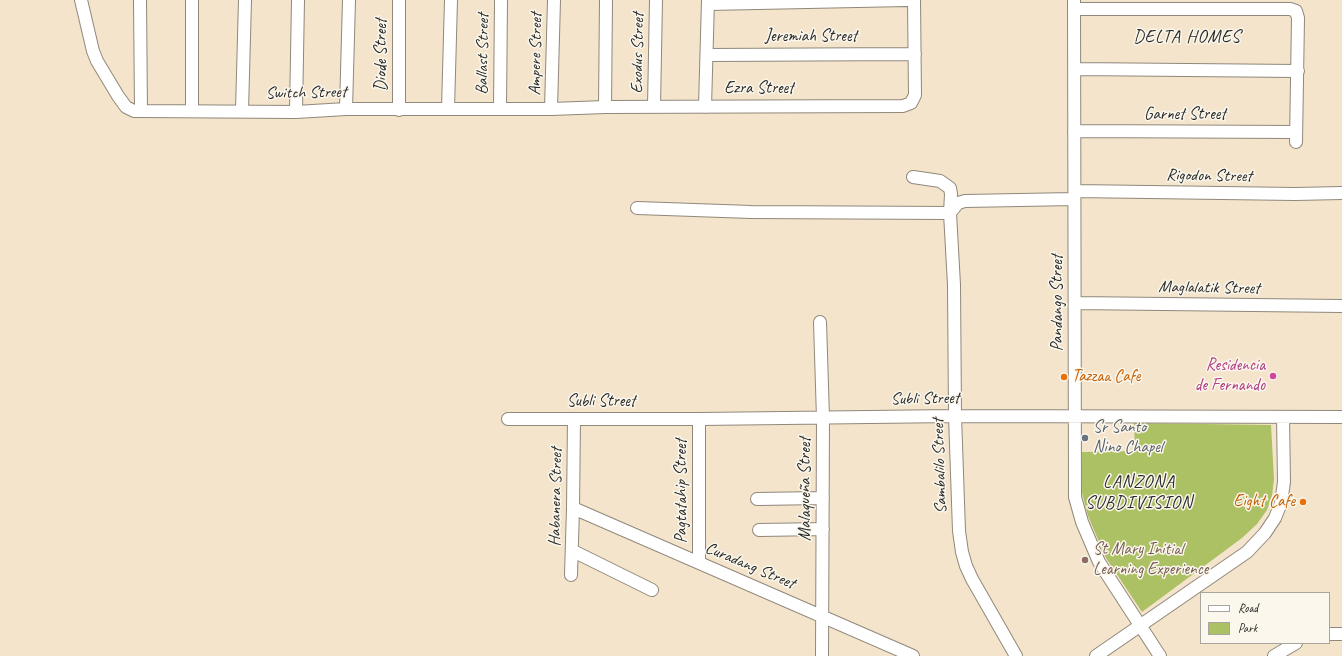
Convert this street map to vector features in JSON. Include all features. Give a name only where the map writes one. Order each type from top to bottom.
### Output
[{"type":"street","name":"Switch Street","points":[[81,0],[93,51],[97,61],[124,105],[130,109],[141,111],[296,112],[346,109],[551,109],[605,107]]},
{"type":"street","points":[[140,0],[141,111]]},
{"type":"street","points":[[192,0],[192,111]]},
{"type":"street","points":[[242,111],[245,0]]},
{"type":"street","points":[[296,112],[298,0]]},
{"type":"street","points":[[346,109],[349,0]]},
{"type":"street","name":"Diode Street","points":[[399,0],[399,110]]},
{"type":"street","points":[[448,109],[451,0]]},
{"type":"street","name":"Ballast Street","points":[[500,109],[501,0]]},
{"type":"street","name":"Ampere Street","points":[[551,109],[554,0]]},
{"type":"street","points":[[605,107],[606,0]]},
{"type":"street","name":"Exodus Street","points":[[654,107],[656,0]]},
{"type":"street","points":[[705,107],[708,2],[907,0]]},
{"type":"street","points":[[914,0],[915,54]]},
{"type":"street","points":[[1074,4],[1290,9],[1296,12],[1298,18],[1298,71],[1075,69]]},
{"type":"street","name":"Pandango Street","points":[[1074,4],[1075,497],[1082,522],[1099,562],[1141,624],[1160,656]]},
{"type":"street","name":"Ezra Street","points":[[605,107],[903,106],[911,103],[915,95],[915,54]]},
{"type":"street","name":"Jeremiah Street","points":[[707,55],[915,54]]},
{"type":"street","name":"Garnet Street","points":[[1074,131],[1296,137],[1298,71]]},
{"type":"street","name":"Sambalilo Street","points":[[913,177],[940,181],[950,188],[954,285],[955,416],[959,531],[962,552],[972,579],[1016,656]]},
{"type":"street","name":"Rigodon Street","points":[[950,214],[958,203],[965,201],[1074,195],[1342,193]]},
{"type":"street","points":[[637,208],[751,212],[950,214]]},
{"type":"street","name":"Maglalatik Street","points":[[1075,303],[1342,306]]},
{"type":"street","name":"Malaqueña Street","points":[[820,322],[823,418],[822,656]]},
{"type":"street","name":"Subli Street","points":[[508,419],[699,419],[955,416],[1342,417]]},
{"type":"street","points":[[1096,656],[1247,552],[1265,533],[1275,518],[1281,504],[1284,482],[1283,417]]},
{"type":"street","name":"Habanera Street","points":[[571,575],[574,419]]},
{"type":"street","name":"Pagtatahip Street","points":[[699,419],[699,562]]},
{"type":"street","points":[[757,499],[823,498]]},
{"type":"street","name":"Curadang Street","points":[[573,508],[913,656]]},
{"type":"street","points":[[759,530],[823,529]]},
{"type":"street","points":[[572,551],[652,590]]},
{"type":"street","points":[[1330,634],[1342,634]]},
{"type":"street","points":[[1274,656],[1294,644]]},
{"type":"green space","points":[[1134,423],[1271,425],[1274,479],[1272,496],[1267,510],[1257,524],[1242,538],[1142,612],[1106,558],[1088,516],[1082,493],[1082,452],[1135,451]]},
{"type":"place","name":"Residencia de Fernando","points":[[1273,376]]},
{"type":"place","name":"Tazzaa Cafe","points":[[1064,377]]},
{"type":"place","name":"Sr Santo Nino Chapel","points":[[1085,438]]},
{"type":"place","name":"Eight Cafe","points":[[1303,502]]},
{"type":"place","name":"St Mary Initial Learning Experience","points":[[1085,560]]},
{"type":"district","name":"DELTA HOMES","points":[[1187,37]]},
{"type":"district","name":"LANZONA SUBDIVISION","points":[[1139,492]]}]
